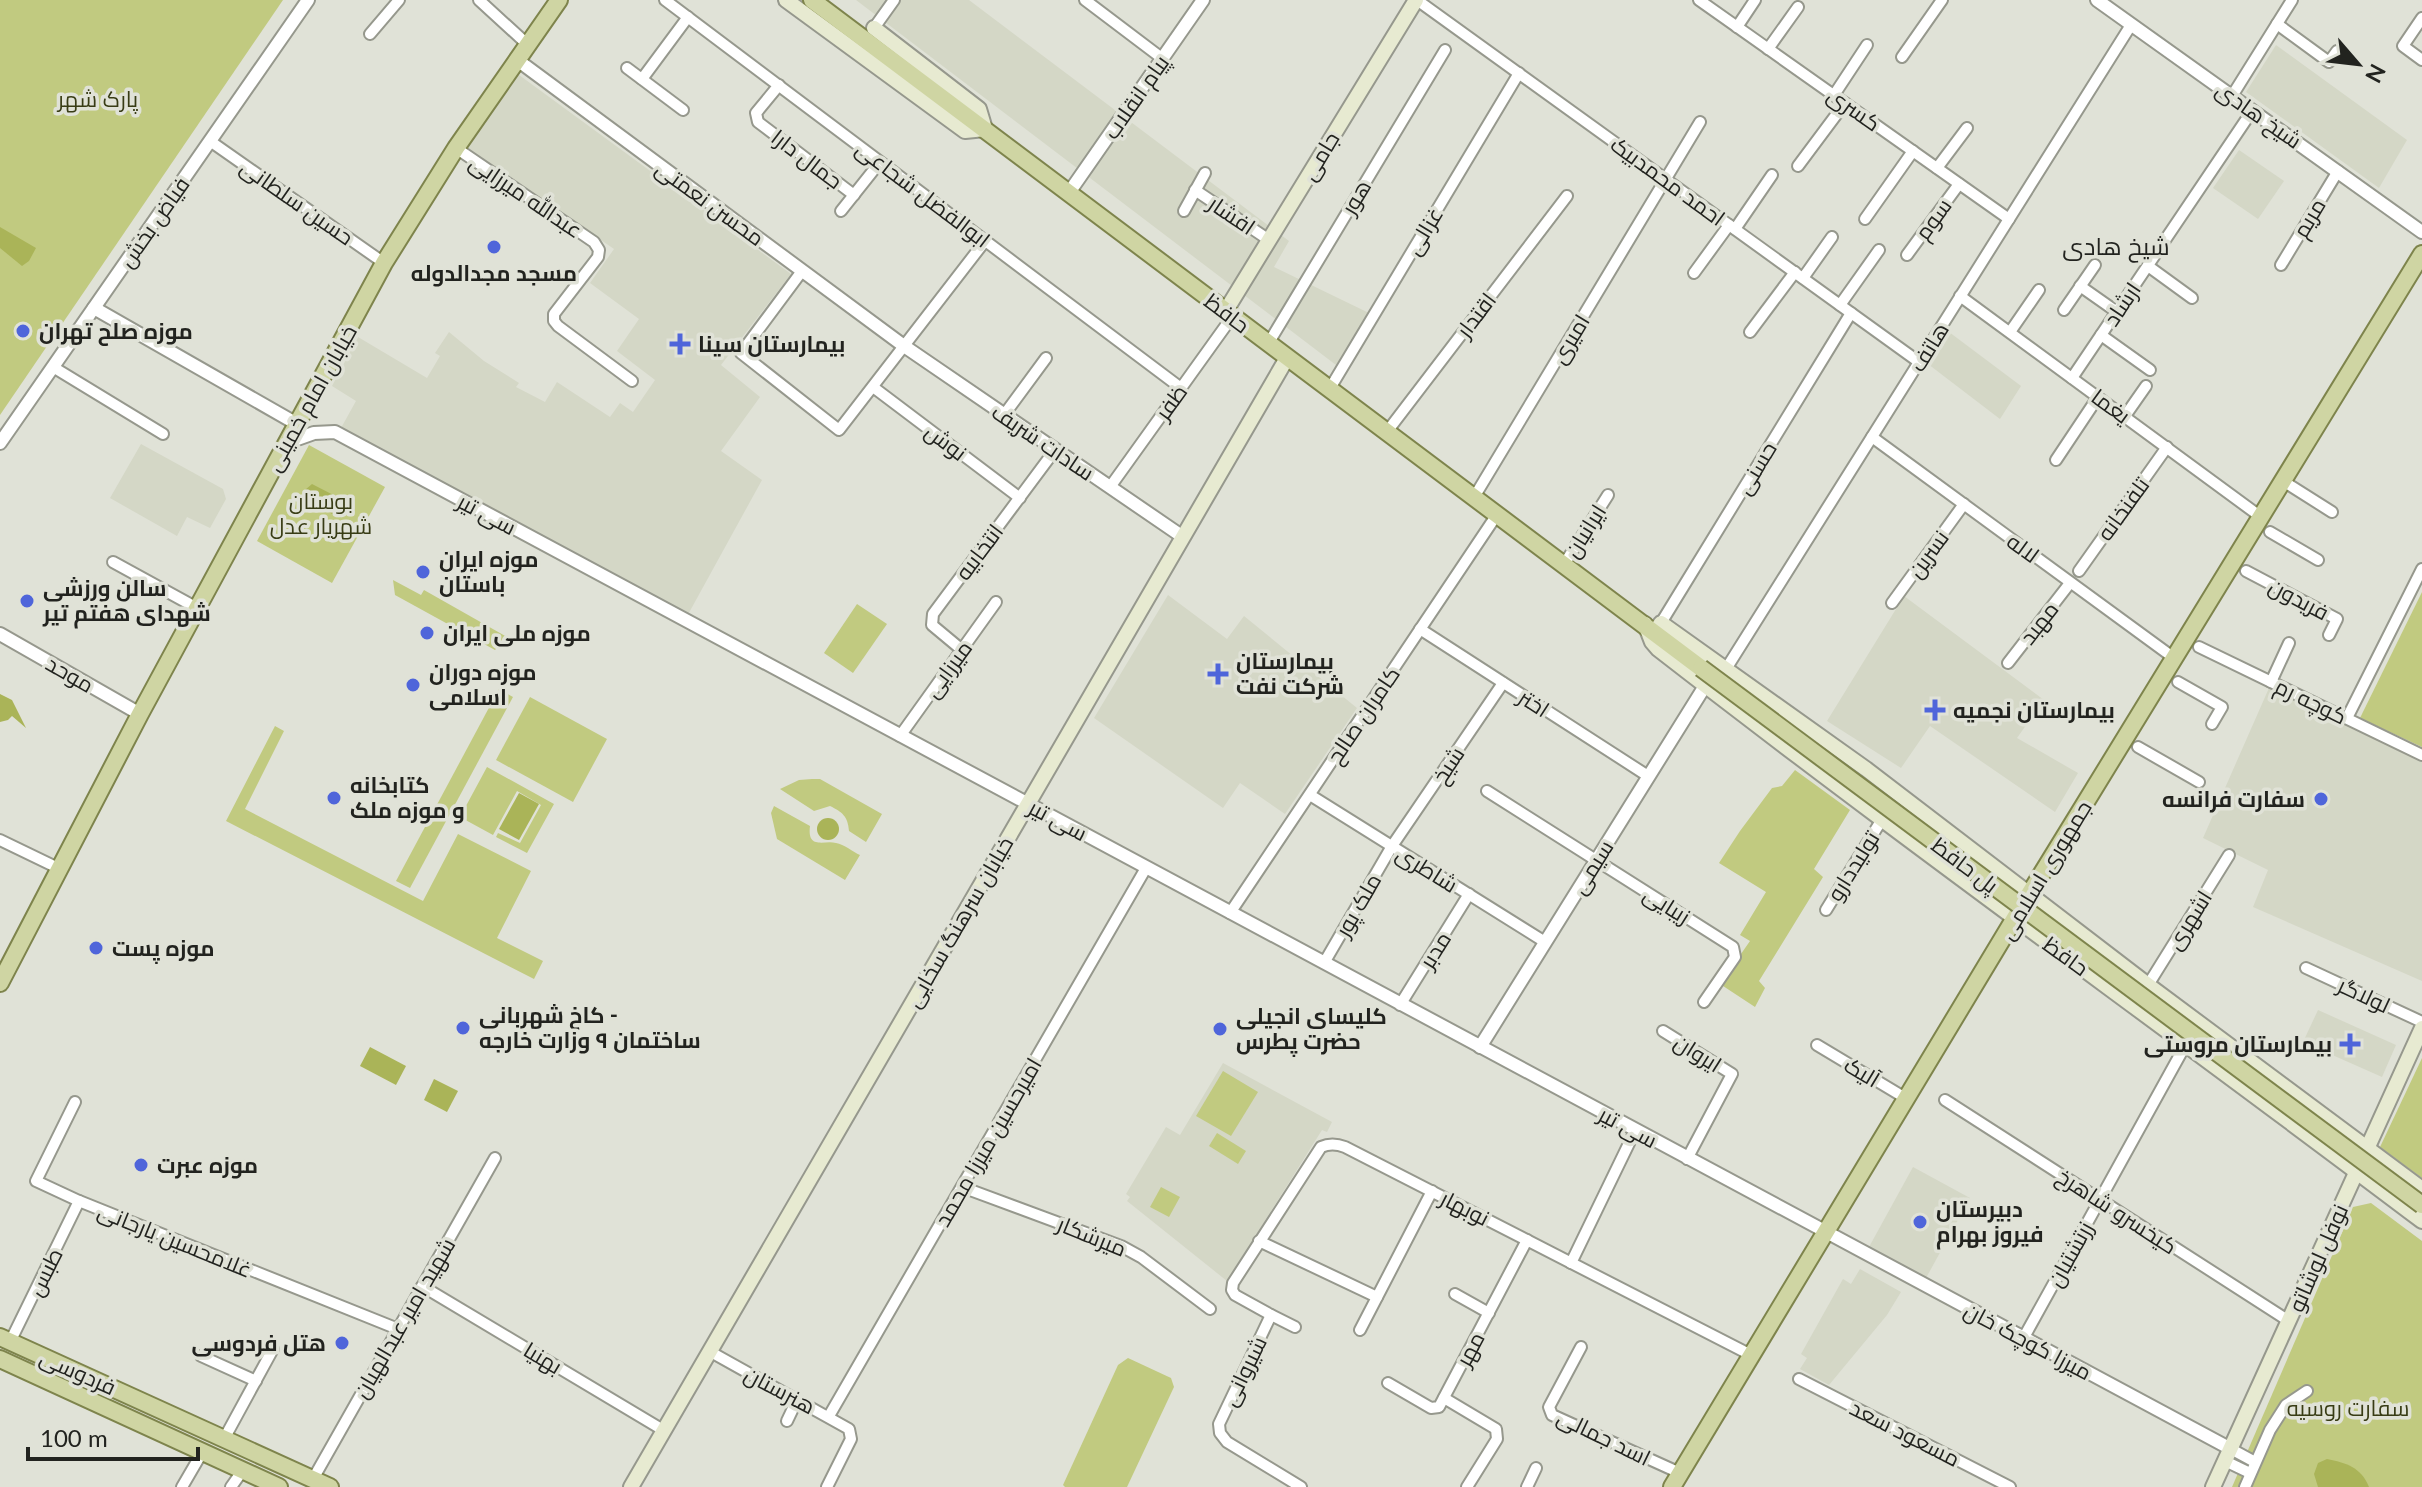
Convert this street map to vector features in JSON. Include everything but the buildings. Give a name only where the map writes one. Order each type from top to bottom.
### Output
[{"type":"main road","name":"خیابان امام خمینی","points":[[0,983],[138,718],[384,263],[456,148],[559,0]]},
{"type":"main road","points":[[786,0],[965,131],[985,129],[979,109],[874,28]]},
{"type":"main road","name":"حافظ","points":[[812,0],[1563,566],[1726,669],[1969,846],[2148,985],[2422,1189]]},
{"type":"main road","name":"جامی","points":[[1229,315],[1269,240],[1416,0]]},
{"type":"main road","name":"جمهوری اسلامی","points":[[1676,1480],[2030,893],[2132,743],[2171,678],[2174,658],[2192,644],[2239,567],[2283,481],[2422,254]]},
{"type":"main road","name":"خیابان سرهنگ سخایی","points":[[631,1487],[1287,358]]},
{"type":"main road","name":"حافظ","points":[[1654,626],[1701,668]]},
{"type":"main road","name":"حافظ","points":[[1654,626],[1652,642],[1705,686],[1881,821],[2422,1221]]},
{"type":"main road","name":"پل حافظ","points":[[1701,668],[2422,1205]]},
{"type":"main road","points":[[1950,870],[1969,846]]},
{"type":"main road","points":[[0,949],[27,929]]},
{"type":"main road","name":"نوفل لوشاتو","points":[[2213,1487],[2422,1025]]},
{"type":"main road","points":[[1,1359],[5,1340]]},
{"type":"main road","name":"فردوسی","points":[[5,1340],[224,1439],[310,1483],[330,1487]]},
{"type":"main road","name":"فردوسی","points":[[1,1359],[279,1487]]},
{"type":"street","name":"فیاض بخش","points":[[0,443],[308,0]]},
{"type":"street","points":[[370,34],[399,0]]},
{"type":"street","points":[[479,0],[527,44]]},
{"type":"street","name":"ابوالفضل شجاعی","points":[[665,0],[1181,388]]},
{"type":"street","points":[[874,28],[894,0]]},
{"type":"street","points":[[1085,0],[1163,59]]},
{"type":"street","name":"پیام انقلاب","points":[[1068,194],[1203,0]]},
{"type":"street","name":"احمد محمدبیک","points":[[1416,0],[1919,362]]},
{"type":"street","name":"کسری","points":[[1699,0],[2009,219]]},
{"type":"street","points":[[1737,27],[1755,0]]},
{"type":"street","points":[[1902,57],[1942,0]]},
{"type":"street","name":"شیخ هادی","points":[[2097,0],[2422,232]]},
{"type":"street","points":[[2232,96],[2292,0]]},
{"type":"street","points":[[1768,49],[1798,7]]},
{"type":"street","points":[[642,79],[688,17]]},
{"type":"street","points":[[2422,18],[2403,46],[2422,60]]},
{"type":"street","points":[[2277,24],[2329,62],[2337,51]]},
{"type":"street","name":"هاتف","points":[[1726,669],[2131,25]]},
{"type":"street","points":[[1834,95],[1867,45]]},
{"type":"street","name":"هور","points":[[1268,344],[1445,50]]},
{"type":"street","name":"محسن نعمتی","points":[[516,59],[904,346]]},
{"type":"street","points":[[627,68],[683,110]]},
{"type":"street","name":"غزالی","points":[[1329,390],[1519,73]]},
{"type":"street","name":"جمال دارا","points":[[779,85],[756,113],[758,122],[854,195]]},
{"type":"street","points":[[1798,166],[1845,103]]},
{"type":"street","name":"ارشاد","points":[[2072,378],[2252,111]]},
{"type":"street","name":"امیری","points":[[1473,499],[1700,122]]},
{"type":"street","points":[[1937,168],[1967,128]]},
{"type":"street","name":"حسین سلطانی","points":[[210,141],[384,263]]},
{"type":"street","name":"عبدالله میرزایی","points":[[456,148],[594,242],[599,250],[598,257],[554,314],[554,321],[632,381]]},
{"type":"street","points":[[1865,219],[1913,151]]},
{"type":"street","points":[[841,211],[880,162]]},
{"type":"street","name":"مریم","points":[[2281,265],[2338,171]]},
{"type":"street","name":"افشار","points":[[1184,211],[1205,173]]},
{"type":"street","points":[[1694,273],[1772,175]]},
{"type":"street","name":"سوم","points":[[1907,255],[1959,184]]},
{"type":"street","name":"افشار","points":[[1195,190],[1269,240]]},
{"type":"street","name":"اقتدار","points":[[1386,433],[1567,196]]},
{"type":"street","points":[[1750,332],[1832,237]]},
{"type":"street","points":[[802,271],[741,353],[839,430],[985,241]]},
{"type":"street","points":[[1840,305],[1879,250]]},
{"type":"street","points":[[2064,310],[2095,265]]},
{"type":"street","points":[[2148,266],[2192,298]]},
{"type":"street","points":[[2080,286],[2117,312]]},
{"type":"street","points":[[2010,332],[2039,290]]},
{"type":"street","name":"یغما","points":[[1960,296],[2167,447],[2262,525],[2318,560]]},
{"type":"street","points":[[94,308],[297,424]]},
{"type":"street","name":"حسنی","points":[[1654,626],[1851,313]]},
{"type":"street","name":"ظفر","points":[[1110,487],[1229,315]]},
{"type":"street","points":[[2101,335],[2150,370]]},
{"type":"street","name":"سادات شریف","points":[[904,346],[1183,537]]},
{"type":"street","points":[[1004,415],[1046,358]]},
{"type":"street","points":[[53,367],[163,434]]},
{"type":"street","points":[[2125,416],[2146,386]]},
{"type":"street","name":"نوش","points":[[873,387],[1020,498]]},
{"type":"street","points":[[2056,460],[2098,397]]},
{"type":"street","name":"سی تیر","points":[[286,443],[314,433],[335,432],[1825,1233]]},
{"type":"street","name":"لاله","points":[[1872,437],[2174,658]]},
{"type":"street","name":"تلفنخانه","points":[[2079,571],[2167,447]]},
{"type":"street","name":"انتخابیه","points":[[962,650],[932,625],[933,614],[1055,450]]},
{"type":"street","points":[[2283,481],[2332,512]]},
{"type":"street","name":"ایرانیان","points":[[1563,566],[1608,495]]},
{"type":"street","name":"نسرین","points":[[1892,603],[1964,504]]},
{"type":"street","name":"کامران صالح","points":[[1230,913],[1496,516]]},
{"type":"street","points":[[113,562],[197,608]]},
{"type":"street","name":"فریدون","points":[[2239,567],[2337,619],[2329,635]]},
{"type":"street","points":[[2347,718],[2422,569]]},
{"type":"street","name":"مهبد","points":[[2008,663],[2070,583]]},
{"type":"street","name":"میرزایی","points":[[900,736],[996,602]]},
{"type":"street","name":"اختر","points":[[1420,629],[1648,776]]},
{"type":"street","name":"موحد","points":[[0,634],[138,718]]},
{"type":"street","points":[[2271,682],[2289,643]]},
{"type":"street","points":[[0,644],[138,718]]},
{"type":"street","name":"کوچه رم","points":[[2192,644],[2422,755]]},
{"type":"street","points":[[2171,678],[2222,707],[2212,724]]},
{"type":"street","name":"شیخ","points":[[1392,846],[1503,683]]},
{"type":"street","name":"سیمی","points":[[1480,1047],[1705,686]]},
{"type":"street","points":[[2132,743],[2199,782]]},
{"type":"street","name":"زیبایی","points":[[1487,791],[1733,947],[1735,957],[1704,1002]]},
{"type":"street","name":"شاطری","points":[[1310,795],[1545,942]]},
{"type":"street","name":"تولیددارو","points":[[1826,910],[1881,821]]},
{"type":"street","points":[[0,840],[58,868]]},
{"type":"street","name":"ملک پور","points":[[1324,963],[1392,846]]},
{"type":"street","name":"اشهری","points":[[2148,985],[2229,855]]},
{"type":"street","name":"امیرحسین میرزا محمد","points":[[829,1416],[1146,868]]},
{"type":"street","name":"مدبر","points":[[1400,1005],[1469,894]]},
{"type":"street","name":"لولاگر","points":[[2306,968],[2422,1025]]},
{"type":"street","name":"ایروان","points":[[1663,1031],[1732,1074],[1687,1159]]},
{"type":"street","name":"زرتشتیان","points":[[2023,1339],[2186,1044]]},
{"type":"street","name":"آلیک","points":[[1817,1045],[1907,1099]]},
{"type":"street","name":"کیخسرو شاهرخ","points":[[1945,1100],[2289,1321]]},
{"type":"street","name":"غلامحسین یارجانی","points":[[75,1102],[36,1181],[398,1329]]},
{"type":"street","points":[[1571,1263],[1635,1131]]},
{"type":"street","name":"نوبهار","points":[[1233,1283],[1321,1147],[1338,1145],[1751,1355]]},
{"type":"street","name":"شهید امیر عبدالهیان","points":[[310,1483],[495,1158]]},
{"type":"street","name":"میرشکار","points":[[962,1187],[1121,1246],[1141,1257],[1210,1309]]},
{"type":"street","points":[[1360,1330],[1432,1191]]},
{"type":"street","name":"طبس","points":[[5,1340],[79,1201]]},
{"type":"street","name":"میرزا کوچک خان","points":[[1825,1233],[2023,1339],[2228,1455]]},
{"type":"street","name":"مهر","points":[[1444,1398],[1527,1240]]},
{"type":"street","points":[[1259,1241],[1377,1297]]},
{"type":"street","name":"شیروانی","points":[[1233,1283],[1235,1295],[1271,1315],[1219,1424],[1220,1433],[1227,1442],[1301,1487]]},
{"type":"street","name":"بهنیا","points":[[422,1286],[663,1430]]},
{"type":"street","points":[[1455,1294],[1489,1313]]},
{"type":"street","points":[[1271,1315],[1295,1327]]},
{"type":"street","name":"اسد جمالی","points":[[1581,1347],[1549,1407],[1552,1415],[1676,1480]]},
{"type":"street","points":[[224,1439],[273,1349]]},
{"type":"street","name":"هنرستان","points":[[709,1351],[849,1429],[851,1439],[827,1487]]},
{"type":"street","points":[[201,1356],[256,1381]]},
{"type":"street","name":"مسعود سعد","points":[[1799,1379],[2005,1486]]},
{"type":"street","points":[[1388,1383],[1431,1408],[1439,1407],[1444,1398],[1496,1429],[1497,1439],[1467,1487]]},
{"type":"street","points":[[2245,1487],[2270,1430],[2286,1405],[2307,1391]]},
{"type":"street","points":[[787,1421],[797,1400]]},
{"type":"street","points":[[182,1487],[203,1451]]},
{"type":"street","points":[[2228,1455],[2255,1462]]},
{"type":"street","points":[[2228,1455],[2250,1473]]},
{"type":"street","points":[[1527,1487],[1536,1468]]},
{"type":"street","points":[[231,1487],[243,1470]]},
{"type":"shaded area","points":[[856,0],[969,0],[1289,241],[1274,267],[1369,313],[1336,365]]},
{"type":"shaded area","points":[[2276,45],[2407,140],[2379,188],[2246,92]]},
{"type":"shaded area","name":"بیمارستان سینا","points":[[515,72],[791,274],[721,365],[760,397],[721,451],[762,480],[685,620],[341,428],[356,401],[332,386],[358,337],[427,378],[440,356],[435,353],[449,332],[484,361],[519,383],[516,387],[545,402],[557,382],[610,417],[620,403],[633,412],[655,380],[617,351],[639,319],[590,283],[614,249],[465,146]]},
{"type":"shaded area","points":[[2239,150],[2284,181],[2258,219],[2213,188]]},
{"type":"shaded area","points":[[0,227],[36,248],[29,261],[22,266],[0,248]]},
{"type":"shaded area","points":[[1949,332],[2021,386],[2000,419],[1928,364]]},
{"type":"shaded area","points":[[141,444],[223,489],[226,499],[210,528],[187,517],[177,536],[110,498]]},
{"type":"shaded area","points":[[312,484],[347,502],[347,512],[340,518],[303,499],[305,490]]},
{"type":"shaded area","name":"بیمارستان شرکت نفت","points":[[1168,595],[1227,639],[1244,616],[1357,708],[1285,814],[1240,783],[1223,808],[1094,718]]},
{"type":"shaded area","name":"بیمارستان نجمیه","points":[[1904,596],[2044,700],[2017,738],[2078,773],[2055,812],[1930,726],[1901,768],[1827,721]]},
{"type":"shaded area","name":"سفارت فرانسه","points":[[2269,688],[2422,761],[2422,981],[2253,907],[2268,870],[2203,838]]},
{"type":"shaded area","points":[[0,694],[12,700],[26,728],[12,716],[0,722]]},
{"type":"shaded area","points":[[519,793],[539,804],[519,840],[499,829]]},
{"type":"shaded area","points":[[824,818],[832,818],[839,829],[832,840],[824,840],[817,833],[817,825]]},
{"type":"shaded area","name":"بیمارستان مروستی","points":[[2318,1010],[2396,1045],[2382,1077],[2303,1042]]},
{"type":"shaded area","points":[[370,1047],[406,1066],[396,1085],[360,1066]]},
{"type":"shaded area","points":[[1223,1063],[1332,1122],[1327,1132],[1322,1130],[1227,1281],[1127,1201],[1130,1197],[1126,1194],[1166,1127],[1180,1135]]},
{"type":"shaded area","points":[[434,1079],[458,1091],[447,1112],[424,1100]]},
{"type":"shaded area","name":"دبیرستان فیروز بهرام","points":[[1913,1167],[1970,1198],[1926,1278],[1869,1247]]},
{"type":"shaded area","points":[[1860,1269],[1901,1292],[1887,1315],[1829,1385],[1800,1369],[1807,1358],[1801,1354],[1843,1279],[1851,1284]]},
{"type":"shaded area","points":[[2327,1459],[2352,1467],[2362,1475],[2369,1487],[2318,1487],[2314,1474],[2318,1463]]},
{"type":"green space","name":"پارک شهر","points":[[0,0],[283,0],[0,415]]},
{"type":"green space","name":"بوستان شهریار عدل","points":[[309,445],[385,487],[332,583],[257,541]]},
{"type":"green space","points":[[393,580],[421,595],[424,590],[507,637],[495,650],[395,595]]},
{"type":"green space","points":[[2422,592],[2422,747],[2360,718]]},
{"type":"green space","points":[[857,604],[887,624],[853,673],[824,653]]},
{"type":"green space","points":[[499,689],[513,697],[410,888],[396,881]]},
{"type":"green space","points":[[530,697],[607,739],[573,802],[496,760]]},
{"type":"green space","points":[[275,726],[284,731],[245,809],[423,901],[458,834],[531,871],[497,938],[543,961],[534,979],[226,821]]},
{"type":"green space","points":[[487,767],[554,804],[527,853],[496,837],[498,833],[520,843],[541,805],[517,791],[493,835],[460,817]]},
{"type":"green space","points":[[1795,770],[1850,810],[1814,869],[1823,877],[1759,981],[1765,988],[1755,1007],[1720,984],[1750,941],[1740,935],[1766,892],[1719,863],[1772,788],[1782,786]]},
{"type":"green space","points":[[820,779],[882,814],[866,842],[849,831],[846,818],[838,810],[830,806],[814,811],[780,789],[799,780]]},
{"type":"green space","points":[[774,806],[810,826],[814,841],[839,844],[860,855],[845,880],[777,839],[771,813]]},
{"type":"green space","points":[[2422,1058],[2422,1178],[2380,1147]]},
{"type":"green space","points":[[1223,1071],[1258,1092],[1231,1136],[1196,1116]]},
{"type":"green space","points":[[1217,1133],[1246,1151],[1238,1164],[1209,1146]]},
{"type":"green space","points":[[1161,1187],[1180,1197],[1169,1217],[1150,1207]]},
{"type":"green space","name":"سفارت روسیه","points":[[2371,1203],[2422,1241],[2422,1487],[2232,1487],[2353,1207]]},
{"type":"green space","points":[[1128,1358],[1171,1378],[1174,1387],[1127,1487],[1065,1487],[1063,1485],[1118,1365]]},
{"type":"place","name":"مسجد مجدالدوله","points":[[494,247]]},
{"type":"place","name":"موزه صلح تهران","points":[[23,331]]},
{"type":"place","name":"بیمارستان سینا","points":[[680,344]]},
{"type":"place","name":"موزه ایران باستان","points":[[423,572]]},
{"type":"place","name":"سالن ورزشی شهدای هفتم تیر","points":[[27,601]]},
{"type":"place","name":"موزه ملی ایران","points":[[427,633]]},
{"type":"place","name":"بیمارستان شرکت نفت","points":[[1218,674]]},
{"type":"place","name":"موزه دوران اسلامی","points":[[413,685]]},
{"type":"place","name":"بیمارستان نجمیه","points":[[1935,710]]},
{"type":"place","name":"کتابخانه و موزه ملک","points":[[334,798]]},
{"type":"place","name":"سفارت فرانسه","points":[[2321,799]]},
{"type":"place","name":"موزه پست","points":[[96,948]]},
{"type":"place","name":"کاخ شهربانی - ساختمان ۹ وزارت خارجه","points":[[463,1028]]},
{"type":"place","name":"کلیسای انجیلی حضرت پطرس","points":[[1220,1029]]},
{"type":"place","name":"بیمارستان مروستی","points":[[2350,1044]]},
{"type":"place","name":"موزه عبرت","points":[[141,1165]]},
{"type":"place","name":"دبیرستان فیروز بهرام","points":[[1920,1222]]},
{"type":"place","name":"هتل فردوسی","points":[[342,1343]]},
{"type":"district","name":"شیخ هادی","points":[[2116,247]]}]
